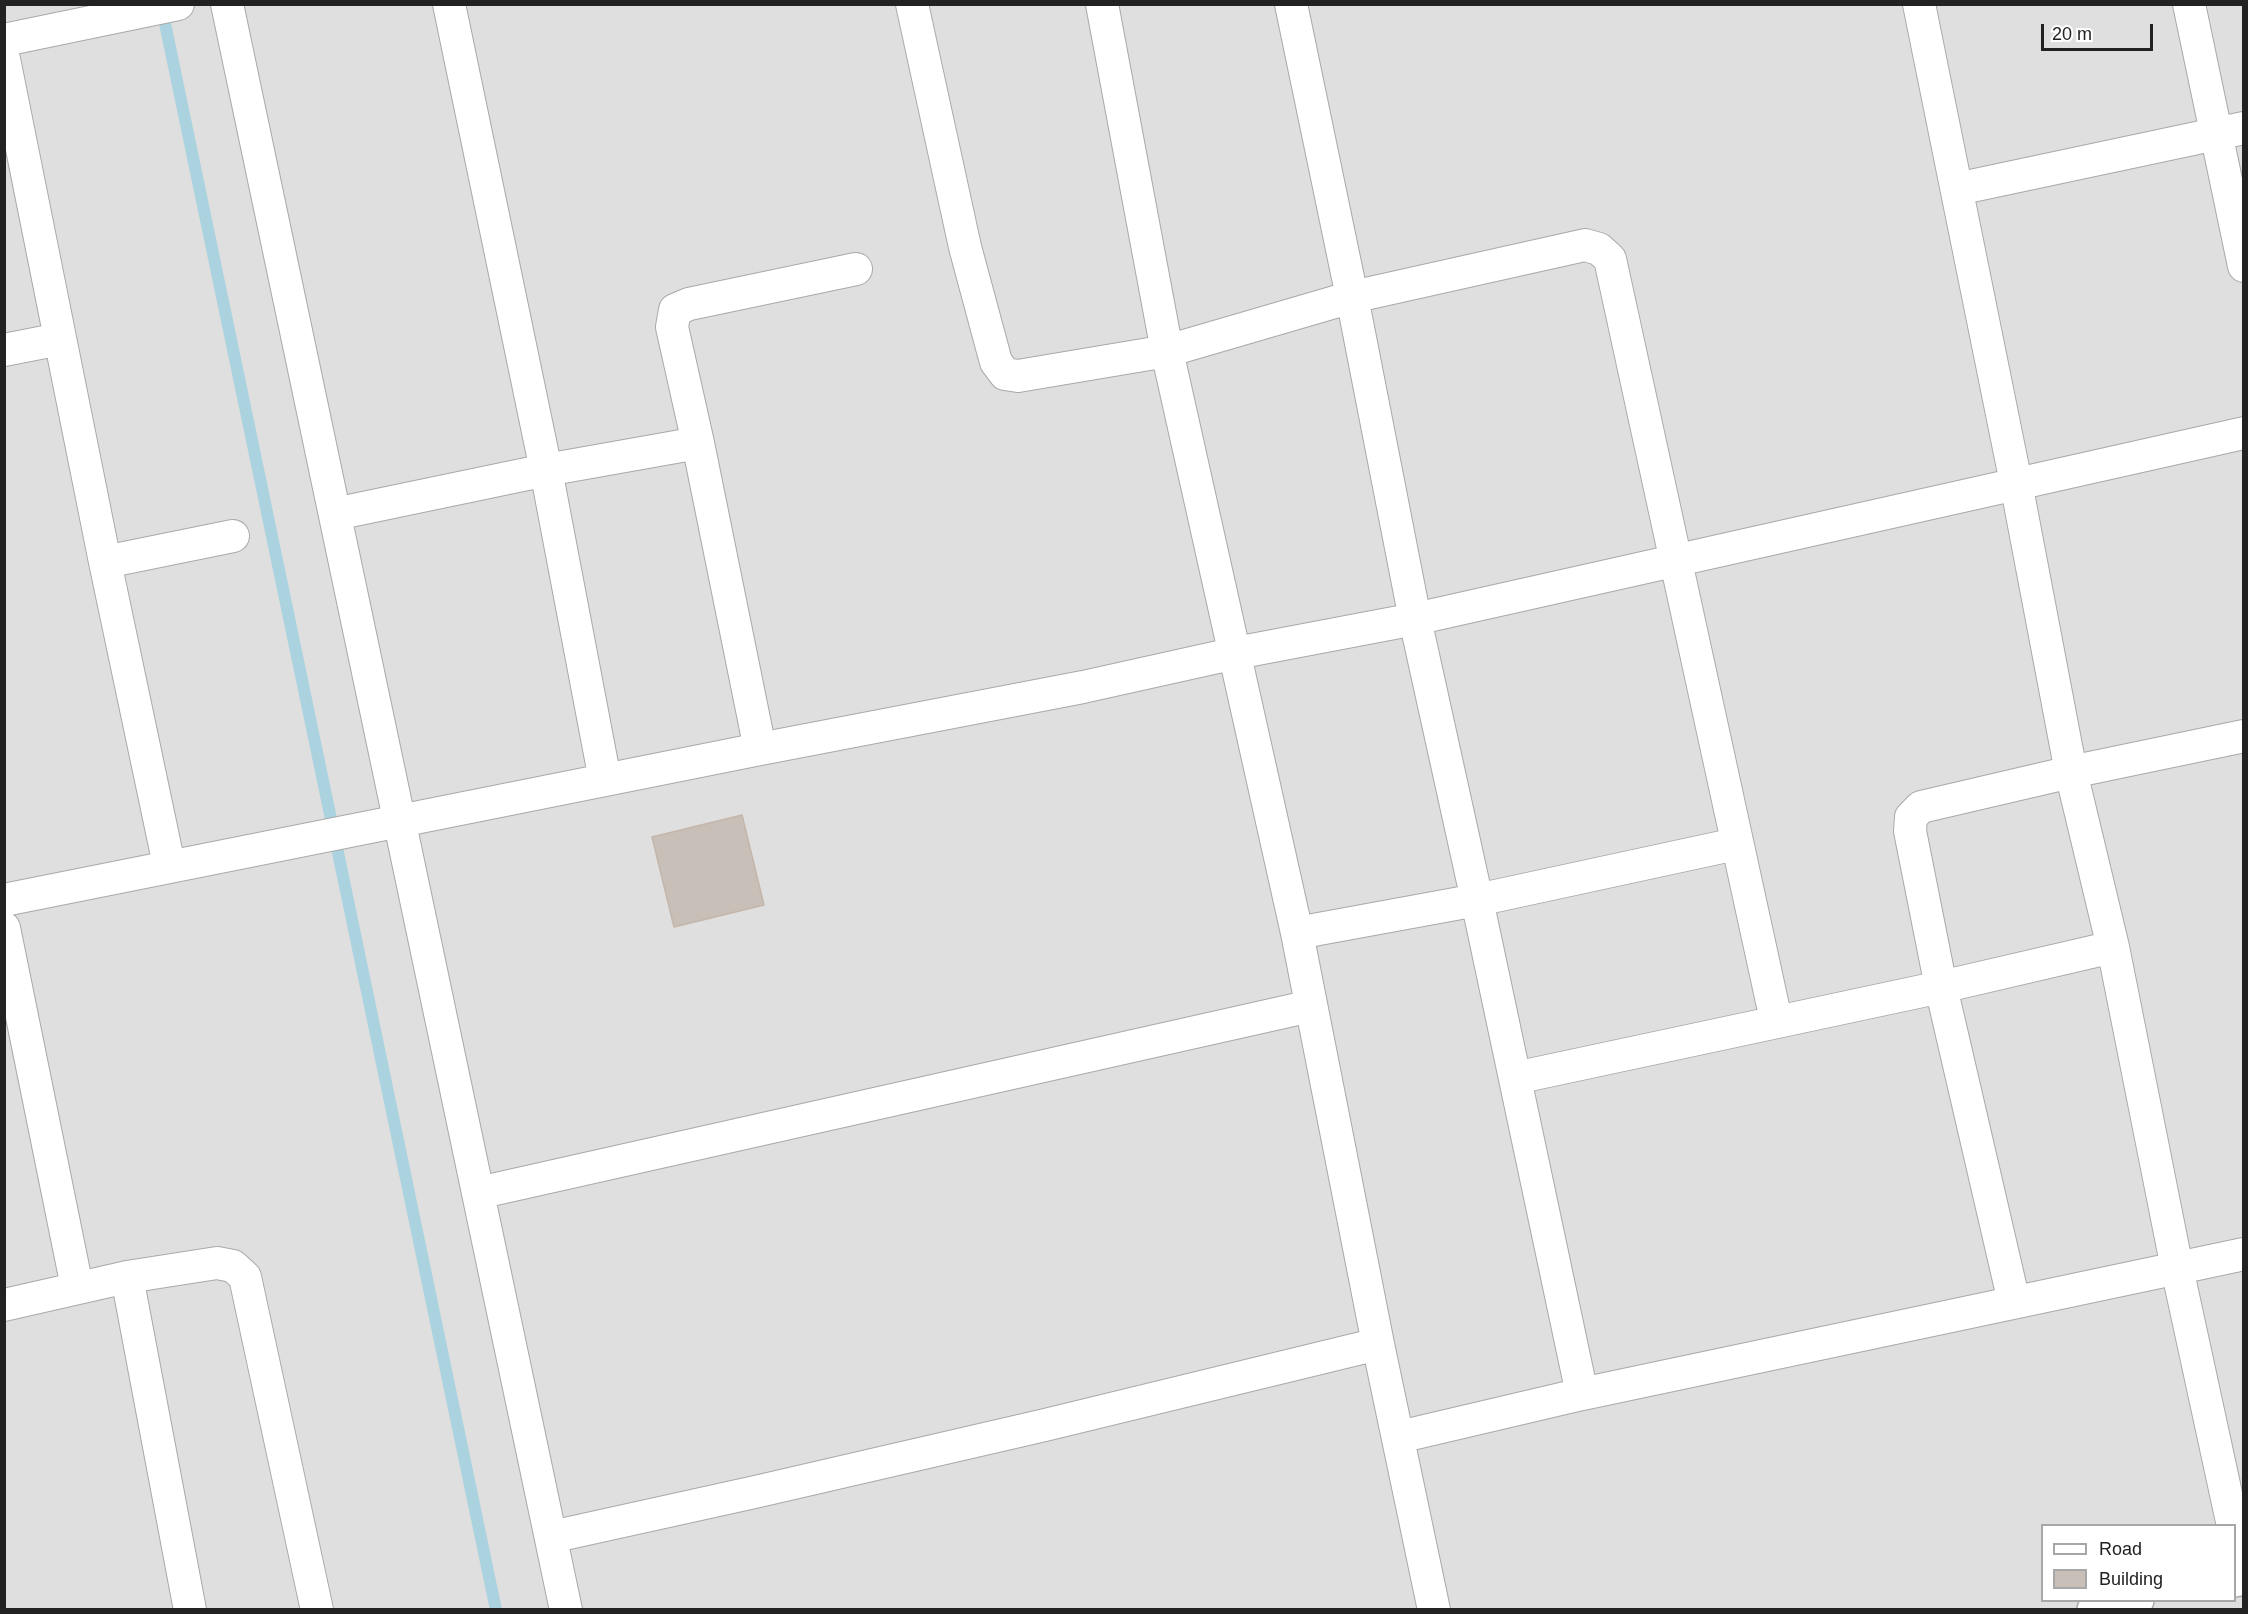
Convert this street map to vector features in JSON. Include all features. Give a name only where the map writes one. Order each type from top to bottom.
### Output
[{"type":"street","points":[[4,40],[178,4]]},
{"type":"street","points":[[227,4],[566,1610]]},
{"type":"street","points":[[449,4],[546,470],[605,780]]},
{"type":"street","points":[[912,4],[965,247],[996,362],[1005,374],[1018,376],[1167,351],[1352,297],[1585,245],[1599,249],[1610,259],[1776,1020]]},
{"type":"street","points":[[1102,4],[1167,351],[1298,933],[1378,1344],[1434,1610]]},
{"type":"street","points":[[1291,4],[1352,297],[1415,619],[1582,1394]]},
{"type":"street","points":[[1919,4],[2016,483],[2071,772],[2113,947],[2177,1268],[2232,1524]]},
{"type":"street","points":[[2189,4],[2229,131],[2244,266]]},
{"type":"street","points":[[4,59],[105,562],[169,865]]},
{"type":"street","points":[[1957,189],[2229,131]]},
{"type":"street","points":[[760,748],[672,327],[675,310],[689,304],[856,269]]},
{"type":"street","points":[[4,350],[60,339]]},
{"type":"street","points":[[4,900],[169,865],[760,748],[1083,687],[1236,653],[1415,619],[2016,483],[2244,434]]},
{"type":"street","points":[[335,514],[546,470],[698,443]]},
{"type":"street","points":[[105,562],[233,536]]},
{"type":"street","points":[[2014,1302],[1941,987],[1910,831],[1911,817],[1921,807],[2071,772],[2244,736]]},
{"type":"street","points":[[1298,933],[1477,900],[1736,844]]},
{"type":"street","points":[[4,928],[77,1287]]},
{"type":"street","points":[[1515,1078],[1776,1020],[1941,987],[2113,947]]},
{"type":"street","points":[[478,1193],[1311,1006]]},
{"type":"street","points":[[1399,1437],[1582,1394],[2244,1254]]},
{"type":"street","points":[[4,1305],[127,1277],[217,1263],[233,1266],[245,1277],[317,1610]]},
{"type":"street","points":[[127,1277],[190,1610]]},
{"type":"street","points":[[551,1537],[1045,1425],[1378,1344]]},
{"type":"street","points":[[2236,1540],[2244,1577]]},
{"type":"street","points":[[2094,1610],[2128,1602]]},
{"type":"shaded area","points":[[5,5],[2243,5],[2243,1609],[5,1610]]},
{"type":"building","points":[[742,815],[764,905],[674,927],[652,837]]},
{"type":"waterway","points":[[162,9],[496,1610]]}]
